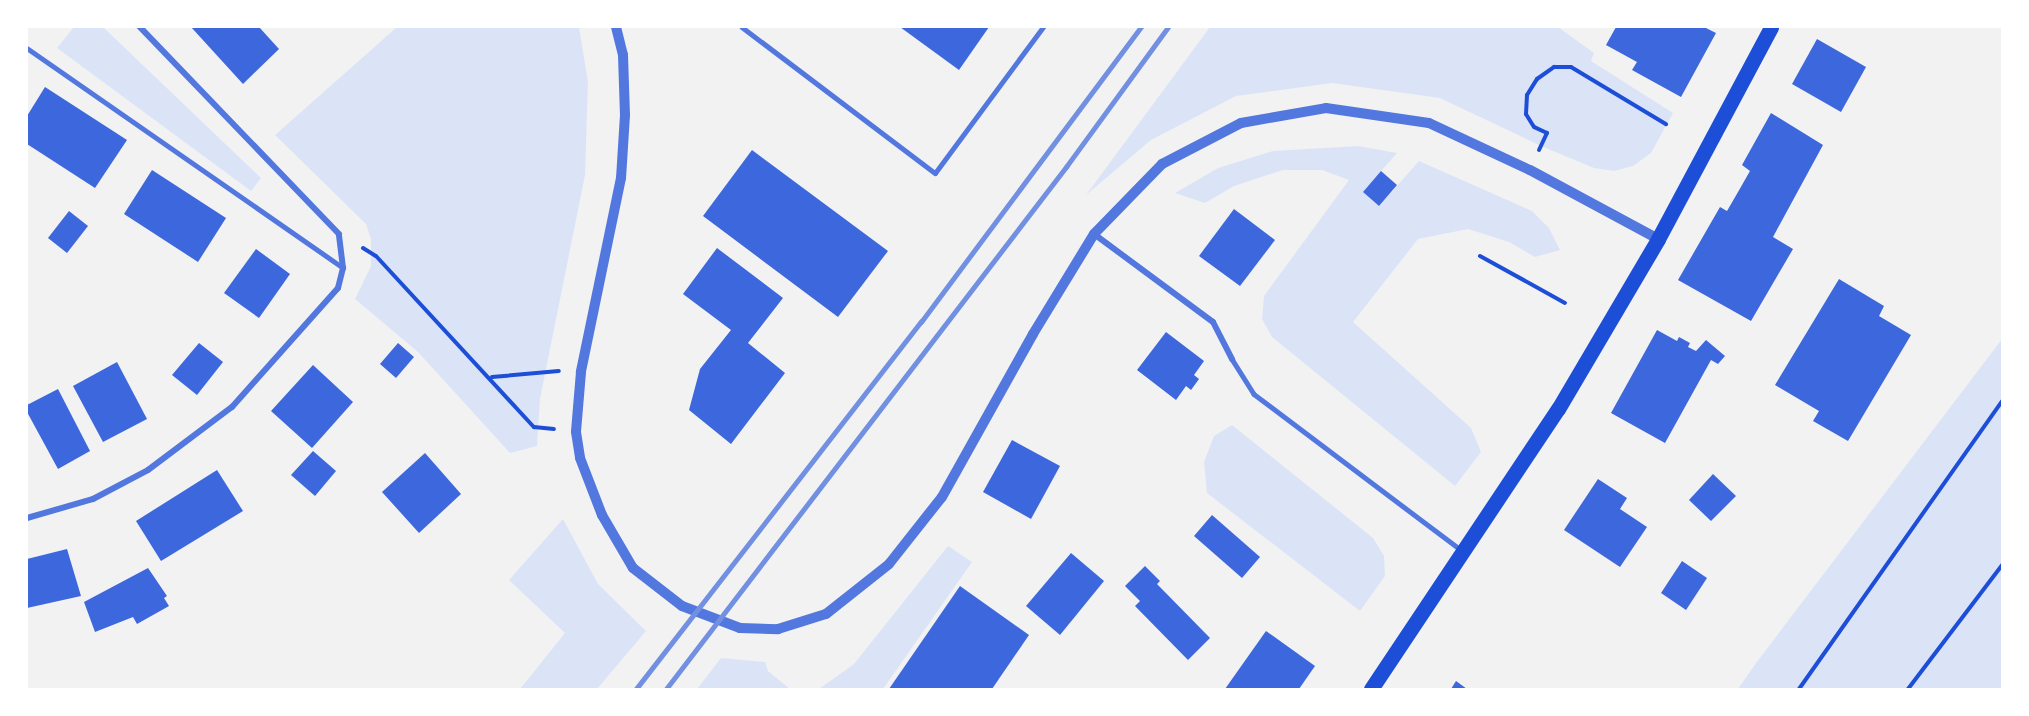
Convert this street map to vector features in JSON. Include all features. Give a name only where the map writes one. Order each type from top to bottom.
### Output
[{"type":"main road","points":[[1371,689],[1466,553],[1532,452],[1659,239],[1771,27]]},
{"type":"street","points":[[27,518],[93,499],[148,470],[232,407],[338,288],[343,268],[339,234],[140,27]]},
{"type":"street","points":[[616,27],[623,55],[625,105],[621,178],[581,372],[576,432],[580,458],[602,515],[633,568],[682,606],[740,628],[778,629],[826,614],[889,564],[942,497],[1033,334],[1094,234],[1162,164],[1241,123],[1326,108],[1429,123],[1530,170],[1659,239]]},
{"type":"street","points":[[1094,234],[1213,322],[1232,359]]},
{"type":"lane","points":[[742,27],[935,173],[1043,27]]},
{"type":"lane","points":[[27,48],[343,268]]},
{"type":"lane","points":[[1232,359],[1254,394],[1466,553]]},
{"type":"path","points":[[1541,146],[1547,133],[1534,127],[1526,114],[1527,95],[1537,79],[1554,67],[1571,67],[1666,124]]},
{"type":"path","points":[[339,234],[376,256],[492,377],[534,427],[576,432]]},
{"type":"path","points":[[1480,256],[1565,303]]},
{"type":"path","points":[[492,377],[552,370],[581,372]]},
{"type":"path","points":[[1799,689],[2002,401]]},
{"type":"path","points":[[1908,689],[2002,565]]},
{"type":"shaded area","points":[[74,27],[103,27],[261,178],[251,191],[57,48]]},
{"type":"shaded area","points":[[397,27],[579,27],[588,82],[585,175],[540,399],[537,446],[510,453],[418,352],[355,299],[371,266],[371,239],[366,224],[275,135]]},
{"type":"shaded area","points":[[1210,27],[1558,27],[1594,53],[1591,61],[1673,113],[1651,153],[1633,166],[1614,171],[1594,168],[1541,146],[1440,98],[1332,83],[1236,96],[1151,140],[1086,195]]},
{"type":"shaded area","points":[[1358,146],[1397,153],[1363,192],[1379,206],[1419,161],[1532,211],[1549,228],[1560,250],[1535,257],[1509,242],[1468,229],[1418,239],[1353,322],[1471,428],[1481,452],[1455,486],[1272,337],[1262,319],[1264,296],[1349,180],[1322,170],[1283,170],[1234,186],[1205,203],[1175,193],[1218,168],[1273,151]]},
{"type":"shaded area","points":[[2002,339],[2002,689],[1738,689],[1756,663]]},
{"type":"shaded area","points":[[1232,425],[1373,538],[1384,556],[1385,576],[1360,611],[1207,493],[1204,462],[1214,436]]},
{"type":"shaded area","points":[[563,519],[598,584],[646,631],[597,689],[520,689],[565,633],[509,580]]},
{"type":"shaded area","points":[[948,546],[972,562],[883,689],[819,689],[854,664]]},
{"type":"shaded area","points":[[721,658],[765,662],[768,671],[790,689],[697,689]]},
{"type":"building","points":[[191,27],[259,27],[279,49],[243,84]]},
{"type":"building","points":[[900,27],[989,27],[959,70]]},
{"type":"building","points":[[1616,27],[1704,27],[1716,33],[1681,97],[1632,70],[1637,62],[1606,45]]},
{"type":"building","points":[[1817,39],[1866,67],[1841,112],[1792,84]]},
{"type":"building","points":[[45,87],[127,140],[95,188],[27,144],[27,116]]},
{"type":"building","points":[[1771,113],[1823,145],[1773,237],[1793,249],[1751,321],[1678,280],[1720,207],[1727,211],[1750,171],[1742,165]]},
{"type":"building","points":[[752,150],[888,251],[838,317],[703,216]]},
{"type":"building","points":[[152,170],[226,218],[198,262],[124,214]]},
{"type":"building","points":[[1381,171],[1397,185],[1379,206],[1363,192]]},
{"type":"building","points":[[1234,209],[1275,240],[1240,286],[1199,256]]},
{"type":"building","points":[[69,211],[88,226],[67,253],[48,238]]},
{"type":"building","points":[[717,248],[783,298],[748,343],[785,373],[731,444],[689,410],[700,369],[731,330],[683,294]]},
{"type":"building","points":[[256,249],[290,274],[259,318],[224,293]]},
{"type":"building","points":[[1839,279],[1884,306],[1879,316],[1911,335],[1848,441],[1813,421],[1819,411],[1775,385]]},
{"type":"building","points":[[1657,330],[1677,341],[1679,337],[1690,343],[1688,347],[1696,351],[1706,340],[1725,356],[1718,364],[1711,360],[1665,443],[1611,413]]},
{"type":"building","points":[[1166,332],[1204,361],[1194,375],[1199,379],[1191,390],[1186,386],[1176,400],[1137,370]]},
{"type":"building","points":[[199,343],[223,362],[197,395],[172,375]]},
{"type":"building","points":[[398,343],[414,357],[396,378],[380,364]]},
{"type":"building","points":[[117,362],[147,419],[103,442],[73,386]]},
{"type":"building","points":[[313,365],[353,402],[312,448],[271,411]]},
{"type":"building","points":[[58,389],[90,451],[58,469],[27,412],[27,405]]},
{"type":"building","points":[[1012,440],[1060,466],[1031,519],[983,492]]},
{"type":"building","points":[[313,451],[336,471],[315,496],[291,475]]},
{"type":"building","points":[[425,453],[461,494],[419,533],[382,492]]},
{"type":"building","points":[[217,470],[243,511],[161,561],[136,521]]},
{"type":"building","points":[[1713,474],[1736,496],[1711,521],[1689,500]]},
{"type":"building","points":[[1598,479],[1627,498],[1620,509],[1647,527],[1620,567],[1564,530]]},
{"type":"building","points":[[1212,515],[1260,557],[1242,578],[1194,536]]},
{"type":"building","points":[[67,549],[81,596],[27,608],[27,559]]},
{"type":"building","points":[[1071,553],[1104,581],[1060,635],[1026,606]]},
{"type":"building","points":[[1682,561],[1707,578],[1686,610],[1661,593]]},
{"type":"building","points":[[1145,566],[1160,581],[1157,584],[1210,638],[1188,660],[1135,606],[1140,601],[1125,586]]},
{"type":"building","points":[[148,568],[167,596],[164,598],[169,606],[137,624],[133,617],[95,632],[84,602]]},
{"type":"building","points":[[960,586],[1029,635],[992,689],[889,689]]},
{"type":"building","points":[[1266,631],[1315,666],[1299,689],[1225,689]]},
{"type":"building","points":[[1456,681],[1467,689],[1451,689]]},
{"type":"railway","points":[[636,689],[921,322],[1141,27]]},
{"type":"railway","points":[[666,689],[1066,167],[1168,27]]}]
